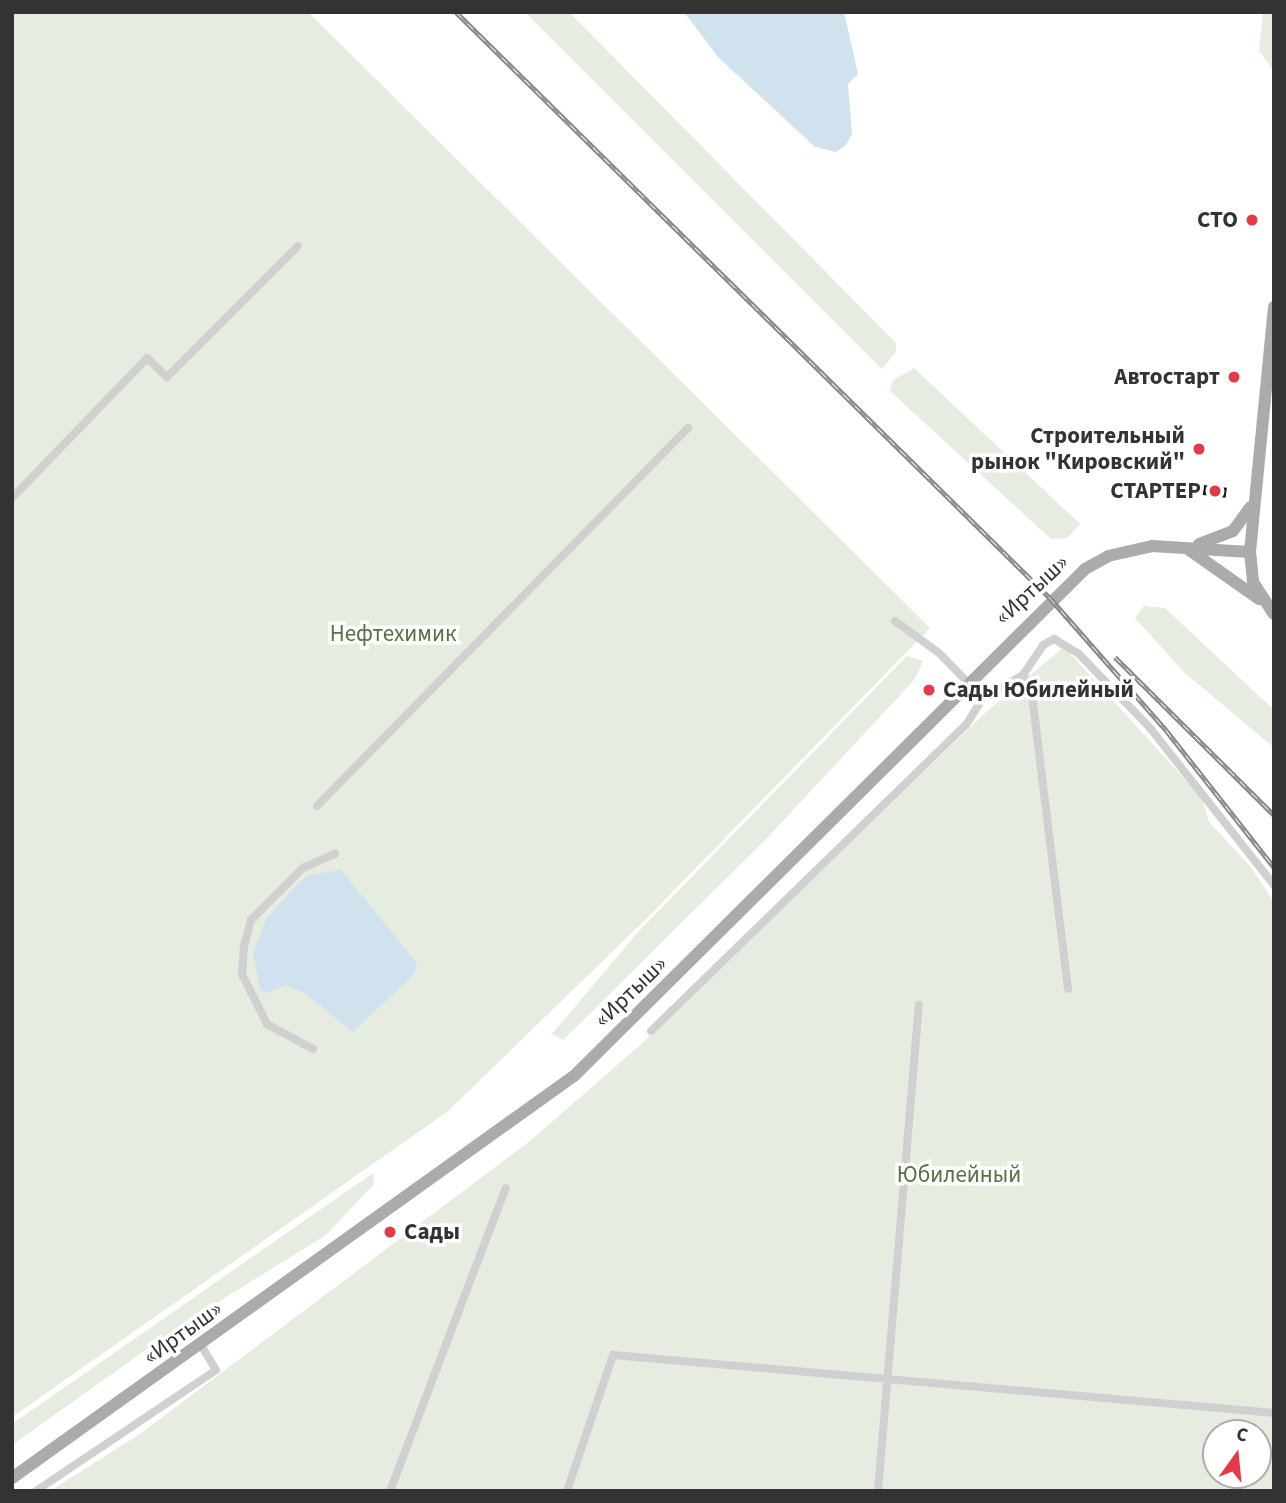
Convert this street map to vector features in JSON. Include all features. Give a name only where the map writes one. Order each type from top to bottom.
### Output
[{"type":"main road","points":[[1262,602],[1250,552],[1254,498],[1269,400],[1274,307]]},
{"type":"main road","points":[[1180,546],[1205,544],[1233,531],[1254,498]]},
{"type":"main road","points":[[1180,546],[1211,562],[1274,614]]},
{"type":"main road","name":"«Иртыш»","points":[[12,1478],[574,1076],[967,682],[1085,569],[1133,548],[1180,546],[1250,552]]},
{"type":"street","points":[[12,498],[147,358],[167,377],[298,246]]},
{"type":"street","points":[[317,806],[688,428]]},
{"type":"street","points":[[895,621],[939,653],[983,698]]},
{"type":"street","points":[[651,1031],[966,725],[983,698],[1023,675],[1054,639],[1079,654],[1150,728],[1274,885]]},
{"type":"street","points":[[1023,675],[1031,687],[1068,989]]},
{"type":"street","points":[[313,1049],[267,1024],[242,974],[243,946],[251,920],[303,868],[335,854]]},
{"type":"street","points":[[878,1491],[919,1005]]},
{"type":"street","points":[[390,1491],[506,1188]]},
{"type":"street","points":[[36,1491],[216,1370],[201,1345]]},
{"type":"street","points":[[567,1491],[613,1355],[1274,1412]]},
{"type":"green space","name":"Нефтехимик","points":[[12,12],[308,12],[930,628],[648,917],[447,1112],[12,1417]]},
{"type":"green space","points":[[525,12],[569,12],[896,343],[896,352],[882,369]]},
{"type":"green space","points":[[1263,12],[1274,12],[1274,71],[1259,51]]},
{"type":"green space","points":[[914,368],[1080,524],[1067,538],[1051,539],[890,391],[893,380]]},
{"type":"green space","points":[[1144,606],[1165,608],[1274,710],[1272,746],[1185,673],[1135,618]]},
{"type":"green space","name":"Юбилейный","points":[[1064,647],[1202,798],[1209,822],[1250,866],[1274,902],[1274,1491],[50,1491],[140,1434],[530,1141],[639,1046],[985,713]]},
{"type":"green space","points":[[907,656],[923,661],[915,679],[767,838],[563,1040],[552,1034],[639,931]]},
{"type":"green space","points":[[373,1173],[374,1184],[326,1235],[181,1325],[12,1445],[12,1424]]},
{"type":"water","points":[[684,12],[844,12],[858,74],[848,84],[852,134],[846,145],[836,152],[815,147],[718,57]]},
{"type":"water","points":[[341,870],[417,963],[414,974],[353,1032],[305,993],[286,985],[266,993],[260,989],[253,953],[266,919],[294,888],[309,875]]},
{"type":"building","name":"СТАРТЕР","points":[[1204,485],[1227,488],[1226,498],[1203,495]]},
{"type":"railway","points":[[456,12],[1050,598],[1166,730],[1274,867]]},
{"type":"railway","points":[[1115,657],[1274,815]]},
{"type":"place","name":"СТО","points":[[1252,220]]},
{"type":"place","name":"Автостарт","points":[[1234,377]]},
{"type":"place","name":"Строительный рынок \"Кировский\"","points":[[1199,449]]},
{"type":"place","name":"СТАРТЕР","points":[[1215,491]]},
{"type":"place","name":"Сады Юбилейный","points":[[929,690]]},
{"type":"place","name":"Сады","points":[[390,1232]]}]
